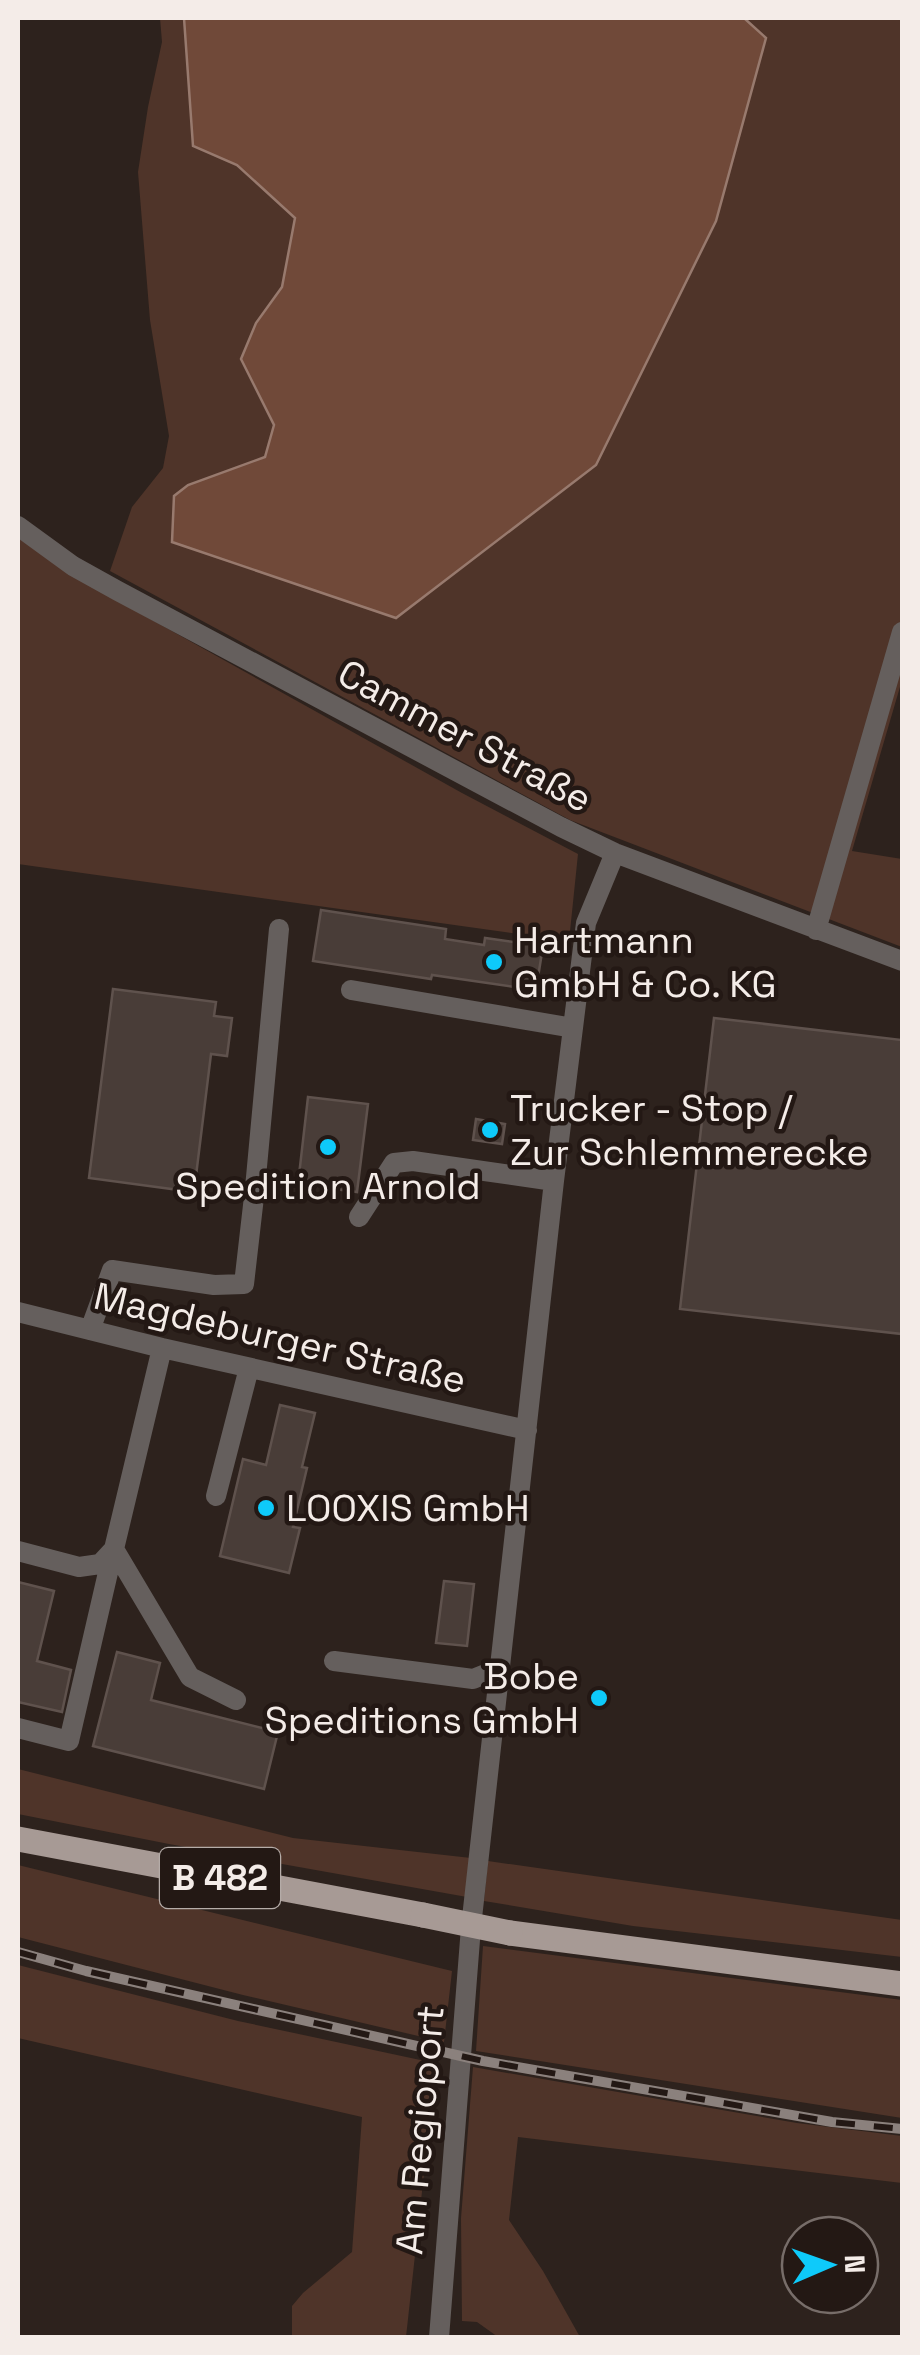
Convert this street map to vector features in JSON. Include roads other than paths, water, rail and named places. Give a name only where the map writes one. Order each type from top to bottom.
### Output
[{"type":"main road","name":"B 482","points":[[18,1839],[510,1933],[902,1984]]},
{"type":"street","name":"Cammer Straße","points":[[18,526],[74,566],[118,591],[561,828],[615,853],[902,962]]},
{"type":"street","points":[[816,930],[902,632]]},
{"type":"street","points":[[334,1661],[472,1679],[498,1669],[586,923],[615,853]]},
{"type":"street","points":[[90,1330],[112,1270],[214,1285],[244,1284],[279,929]]},
{"type":"street","points":[[351,990],[574,1028]]},
{"type":"street","points":[[359,1217],[394,1163],[413,1161],[554,1181]]},
{"type":"street","name":"Magdeburger Straße","points":[[18,1312],[527,1430]]},
{"type":"street","points":[[78,1656],[162,1348]]},
{"type":"street","points":[[216,1496],[249,1368]]},
{"type":"street","points":[[18,1552],[79,1567],[107,1557]]},
{"type":"street","points":[[107,1557],[190,1677],[236,1700]]},
{"type":"street","points":[[18,1728],[69,1741],[107,1557]]},
{"type":"street","name":"Am Regioport","points":[[438,2338],[471,1927],[498,1669]]},
{"type":"railway","points":[[18,1952],[483,2061],[832,2122],[902,2129]]},
{"type":"place","name":"Hartmann GmbH & Co. KG","points":[[494,962]]},
{"type":"place","name":"Trucker - Stop / Zur Schlemmerecke","points":[[490,1130]]},
{"type":"place","name":"Spedition Arnold","points":[[328,1147]]},
{"type":"place","name":"LOOXIS GmbH","points":[[266,1508]]},
{"type":"place","name":"Bobe Speditions GmbH","points":[[599,1698]]}]
